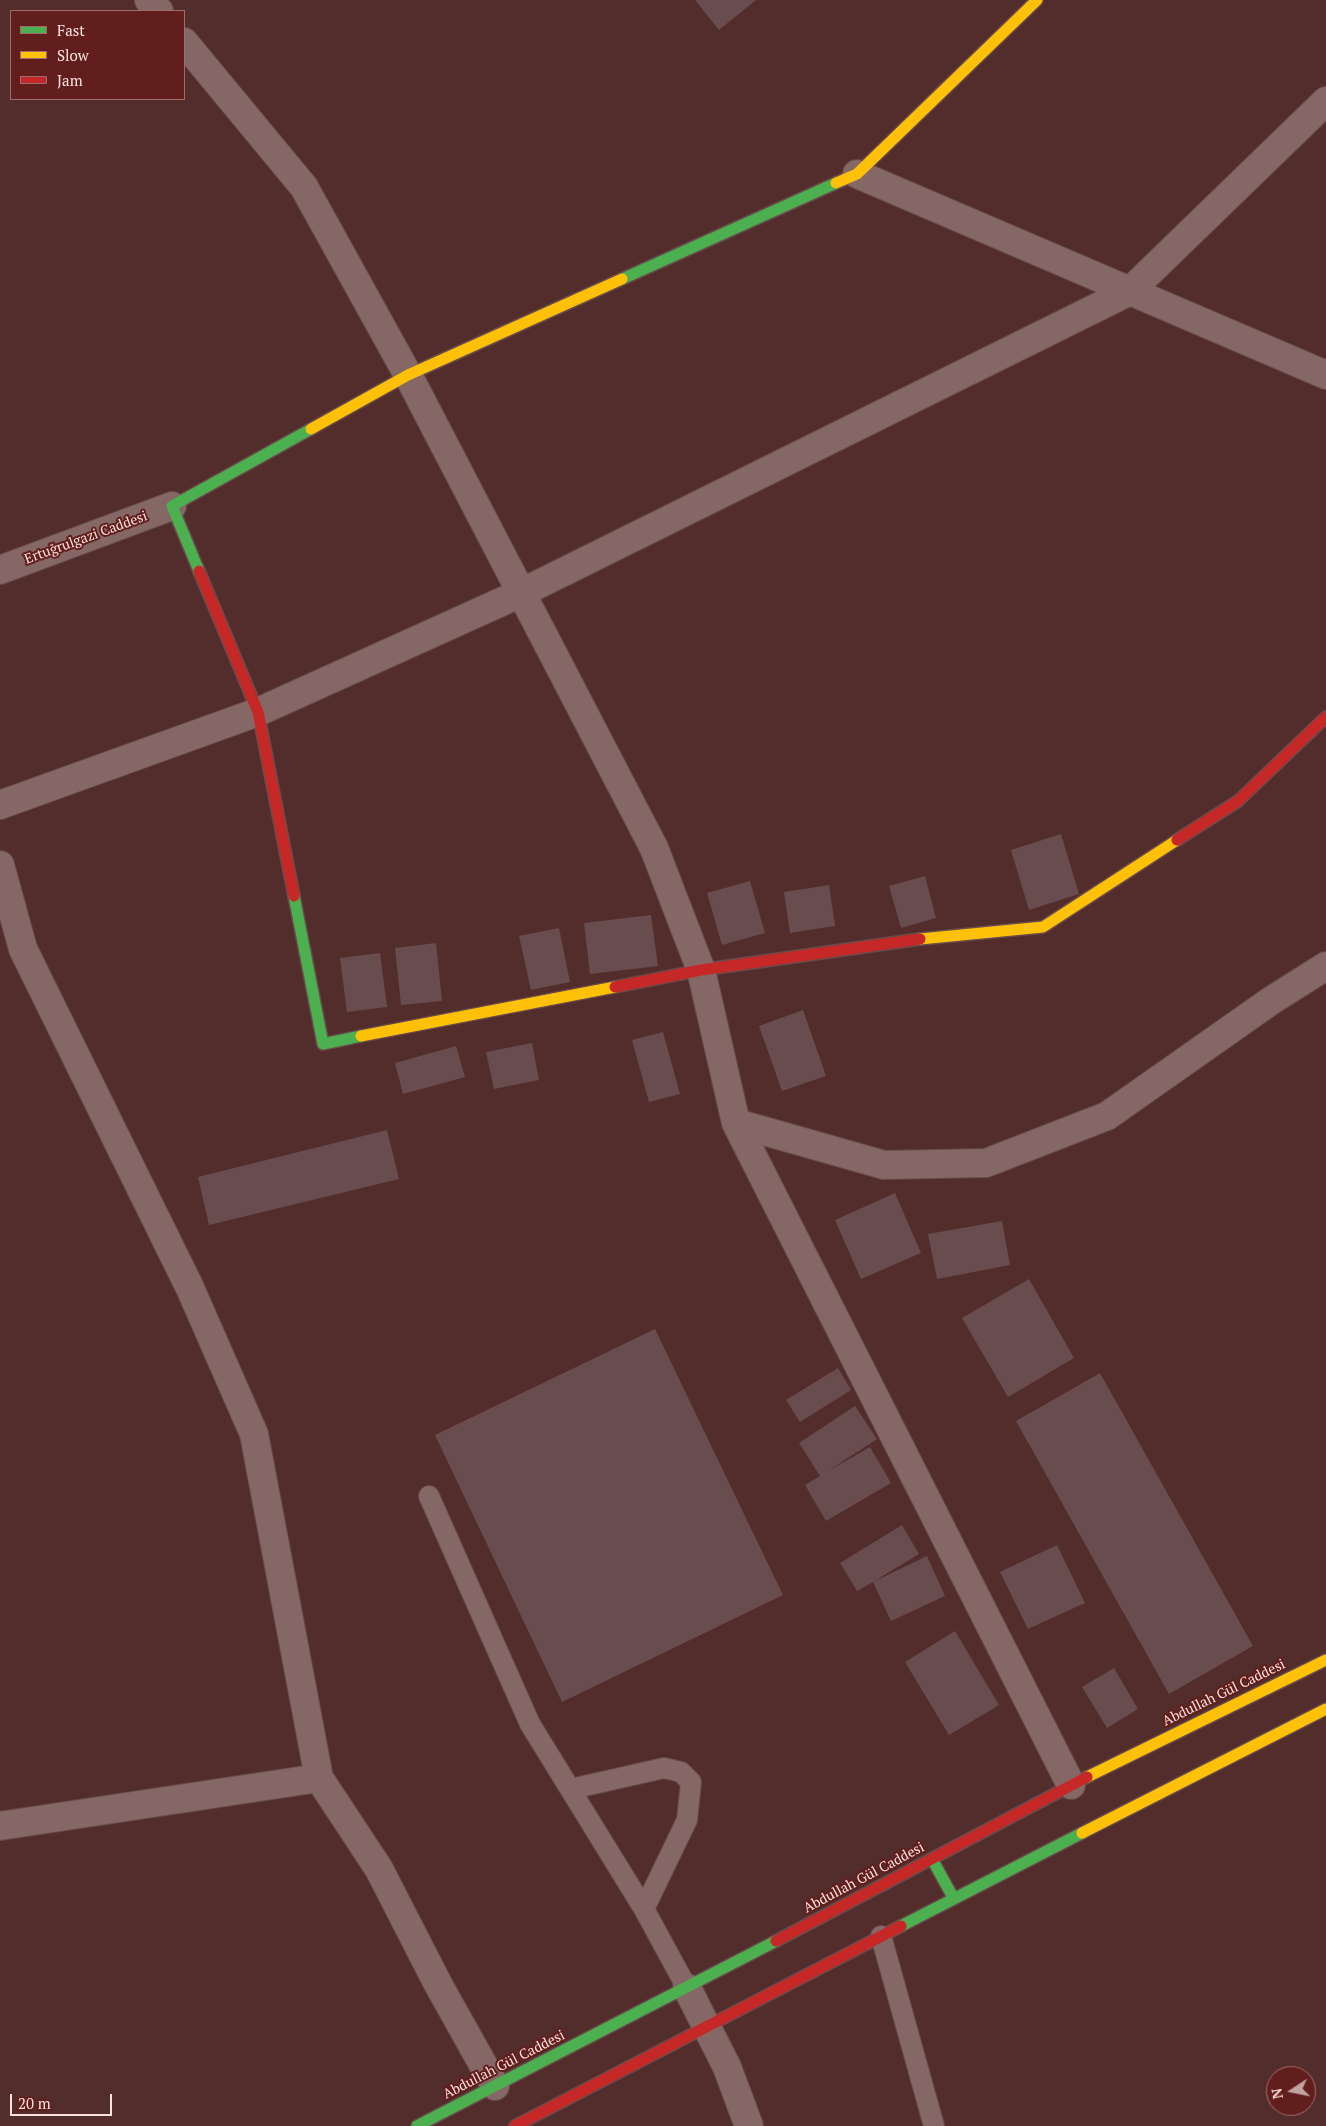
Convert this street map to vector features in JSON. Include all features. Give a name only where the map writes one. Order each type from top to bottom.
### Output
[{"type":"street","points":[[150,0],[158,10]]},
{"type":"street","points":[[1037,0],[857,174],[408,376],[172,506],[258,712],[323,1044],[701,970],[901,941],[1043,927],[1238,800],[1326,717]]},
{"type":"street","points":[[185,43],[304,187],[408,376],[654,848],[701,970],[736,1123],[1072,1785]]},
{"type":"street","points":[[0,805],[258,712],[521,592],[1130,291],[1326,100]]},
{"type":"street","points":[[857,174],[1326,375]]},
{"type":"street","name":"Ertuğrulgazi Caddesi","points":[[0,570],[172,506]]},
{"type":"street","points":[[0,865],[23,949],[190,1288],[254,1434],[319,1778],[379,1869],[438,1984],[495,2086]]},
{"type":"street","points":[[736,1123],[884,1165],[986,1163],[1108,1116],[1272,1000],[1326,966]]},
{"type":"street","name":"Abdullah Gül Caddesi","points":[[417,2126],[687,1988],[1072,1785],[1326,1660]]},
{"type":"street","points":[[515,2126],[706,2025],[1326,1709]]},
{"type":"street","points":[[0,1826],[319,1778]]},
{"type":"street","points":[[932,1859],[954,1899]]},
{"type":"street","points":[[687,1988],[727,2067],[750,2126]]},
{"type":"lane","points":[[429,1496],[530,1724],[644,1909],[687,1988]]},
{"type":"lane","points":[[571,1789],[664,1768],[681,1772],[691,1782],[687,1820],[644,1909]]},
{"type":"lane","points":[[881,1936],[934,2126]]},
{"type":"building","points":[[695,0],[756,0],[719,30]]},
{"type":"building","points":[[1061,834],[1079,894],[1029,910],[1011,850]]},
{"type":"building","points":[[925,876],[936,918],[901,928],[889,886]]},
{"type":"building","points":[[750,881],[765,933],[722,945],[707,893]]},
{"type":"building","points":[[829,885],[835,926],[790,933],[784,892]]},
{"type":"building","points":[[651,915],[658,966],[590,974],[584,923]]},
{"type":"building","points":[[559,928],[570,982],[531,990],[519,936]]},
{"type":"building","points":[[436,943],[442,1001],[401,1005],[395,948]]},
{"type":"building","points":[[380,953],[387,1007],[347,1012],[340,958]]},
{"type":"building","points":[[803,1010],[826,1076],[782,1091],[759,1026]]},
{"type":"building","points":[[663,1032],[680,1094],[649,1102],[632,1040]]},
{"type":"building","points":[[532,1043],[539,1080],[494,1089],[486,1052]]},
{"type":"building","points":[[456,1046],[465,1077],[403,1094],[395,1063]]},
{"type":"building","points":[[387,1130],[399,1179],[209,1225],[198,1177]]},
{"type":"building","points":[[895,1193],[921,1253],[861,1279],[835,1220]]},
{"type":"building","points":[[1002,1221],[1010,1265],[937,1279],[928,1234]]},
{"type":"building","points":[[1029,1279],[1074,1358],[1008,1397],[962,1318]]},
{"type":"building","points":[[655,1329],[783,1595],[562,1702],[435,1435]]},
{"type":"building","points":[[838,1368],[851,1390],[800,1422],[786,1400]]},
{"type":"building","points":[[1100,1373],[1253,1646],[1169,1694],[1016,1421]]},
{"type":"building","points":[[855,1406],[877,1439],[828,1471],[870,1447],[891,1483],[826,1521],[805,1485],[820,1476],[799,1443]]},
{"type":"building","points":[[902,1525],[919,1554],[857,1591],[840,1563]]},
{"type":"building","points":[[1057,1545],[1085,1603],[1028,1629],[1000,1572]]},
{"type":"building","points":[[927,1556],[945,1596],[891,1621],[873,1582]]},
{"type":"building","points":[[955,1631],[999,1705],[949,1735],[905,1662]]},
{"type":"building","points":[[1114,1668],[1138,1709],[1107,1728],[1082,1687]]},
{"type":"traffic: fast","points":[[622,279],[836,183]]},
{"type":"traffic: fast","points":[[199,571],[172,506],[311,429]]},
{"type":"traffic: fast","points":[[294,896],[323,1044],[361,1036]]},
{"type":"traffic: fast","points":[[901,1926],[1082,1833]]},
{"type":"traffic: fast","points":[[932,1859],[954,1899]]},
{"type":"traffic: fast","points":[[417,2126],[776,1941]]},
{"type":"traffic: slow","points":[[836,183],[857,174],[1037,0]]},
{"type":"traffic: slow","points":[[311,429],[408,375],[622,279]]},
{"type":"traffic: slow","points":[[920,939],[1043,927],[1177,840]]},
{"type":"traffic: slow","points":[[361,1036],[615,987]]},
{"type":"traffic: slow","points":[[1087,1777],[1326,1660]]},
{"type":"traffic: slow","points":[[1082,1833],[1326,1709]]},
{"type":"traffic: jam","points":[[199,571],[258,712],[294,896]]},
{"type":"traffic: jam","points":[[1177,840],[1238,801],[1326,717]]},
{"type":"traffic: jam","points":[[615,987],[701,970],[920,939]]},
{"type":"traffic: jam","points":[[776,1941],[1087,1777]]},
{"type":"traffic: jam","points":[[515,2126],[901,1926]]}]
